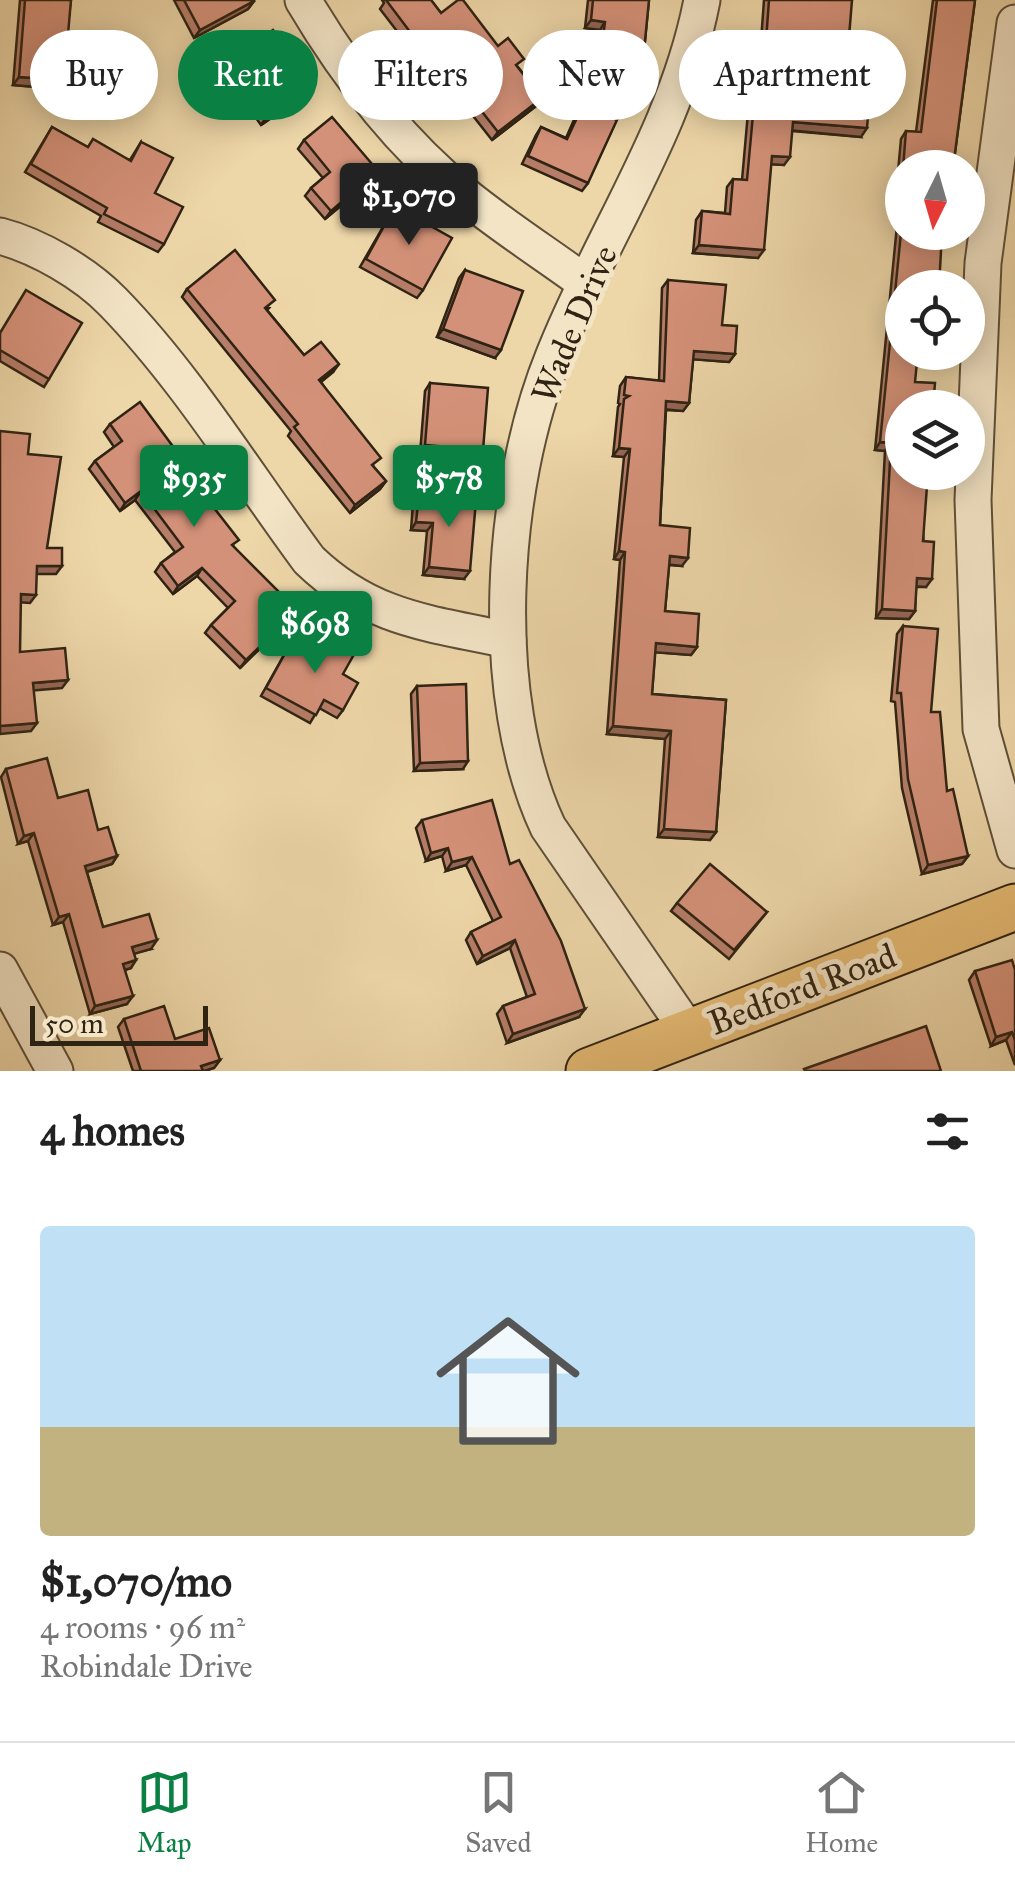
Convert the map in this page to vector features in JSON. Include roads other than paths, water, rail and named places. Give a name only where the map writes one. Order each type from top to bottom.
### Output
[{"type":"main road","name":"Bedford Road","points":[[589,1071],[1015,907]]},
{"type":"street","points":[[303,0],[352,75],[428,163],[463,194],[587,284]]},
{"type":"street","name":"Wade Drive","points":[[689,1032],[548,828],[532,793],[513,711],[508,640],[515,500],[525,445],[553,356],[668,118],[702,0]]},
{"type":"street","points":[[1015,23],[983,262],[973,500],[981,729],[1015,850]]},
{"type":"street","points":[[0,236],[70,268],[111,300],[162,361],[309,560],[336,587],[352,598],[409,618],[508,640]]},
{"type":"street","points":[[0,970],[22,1017],[55,1071]]}]
